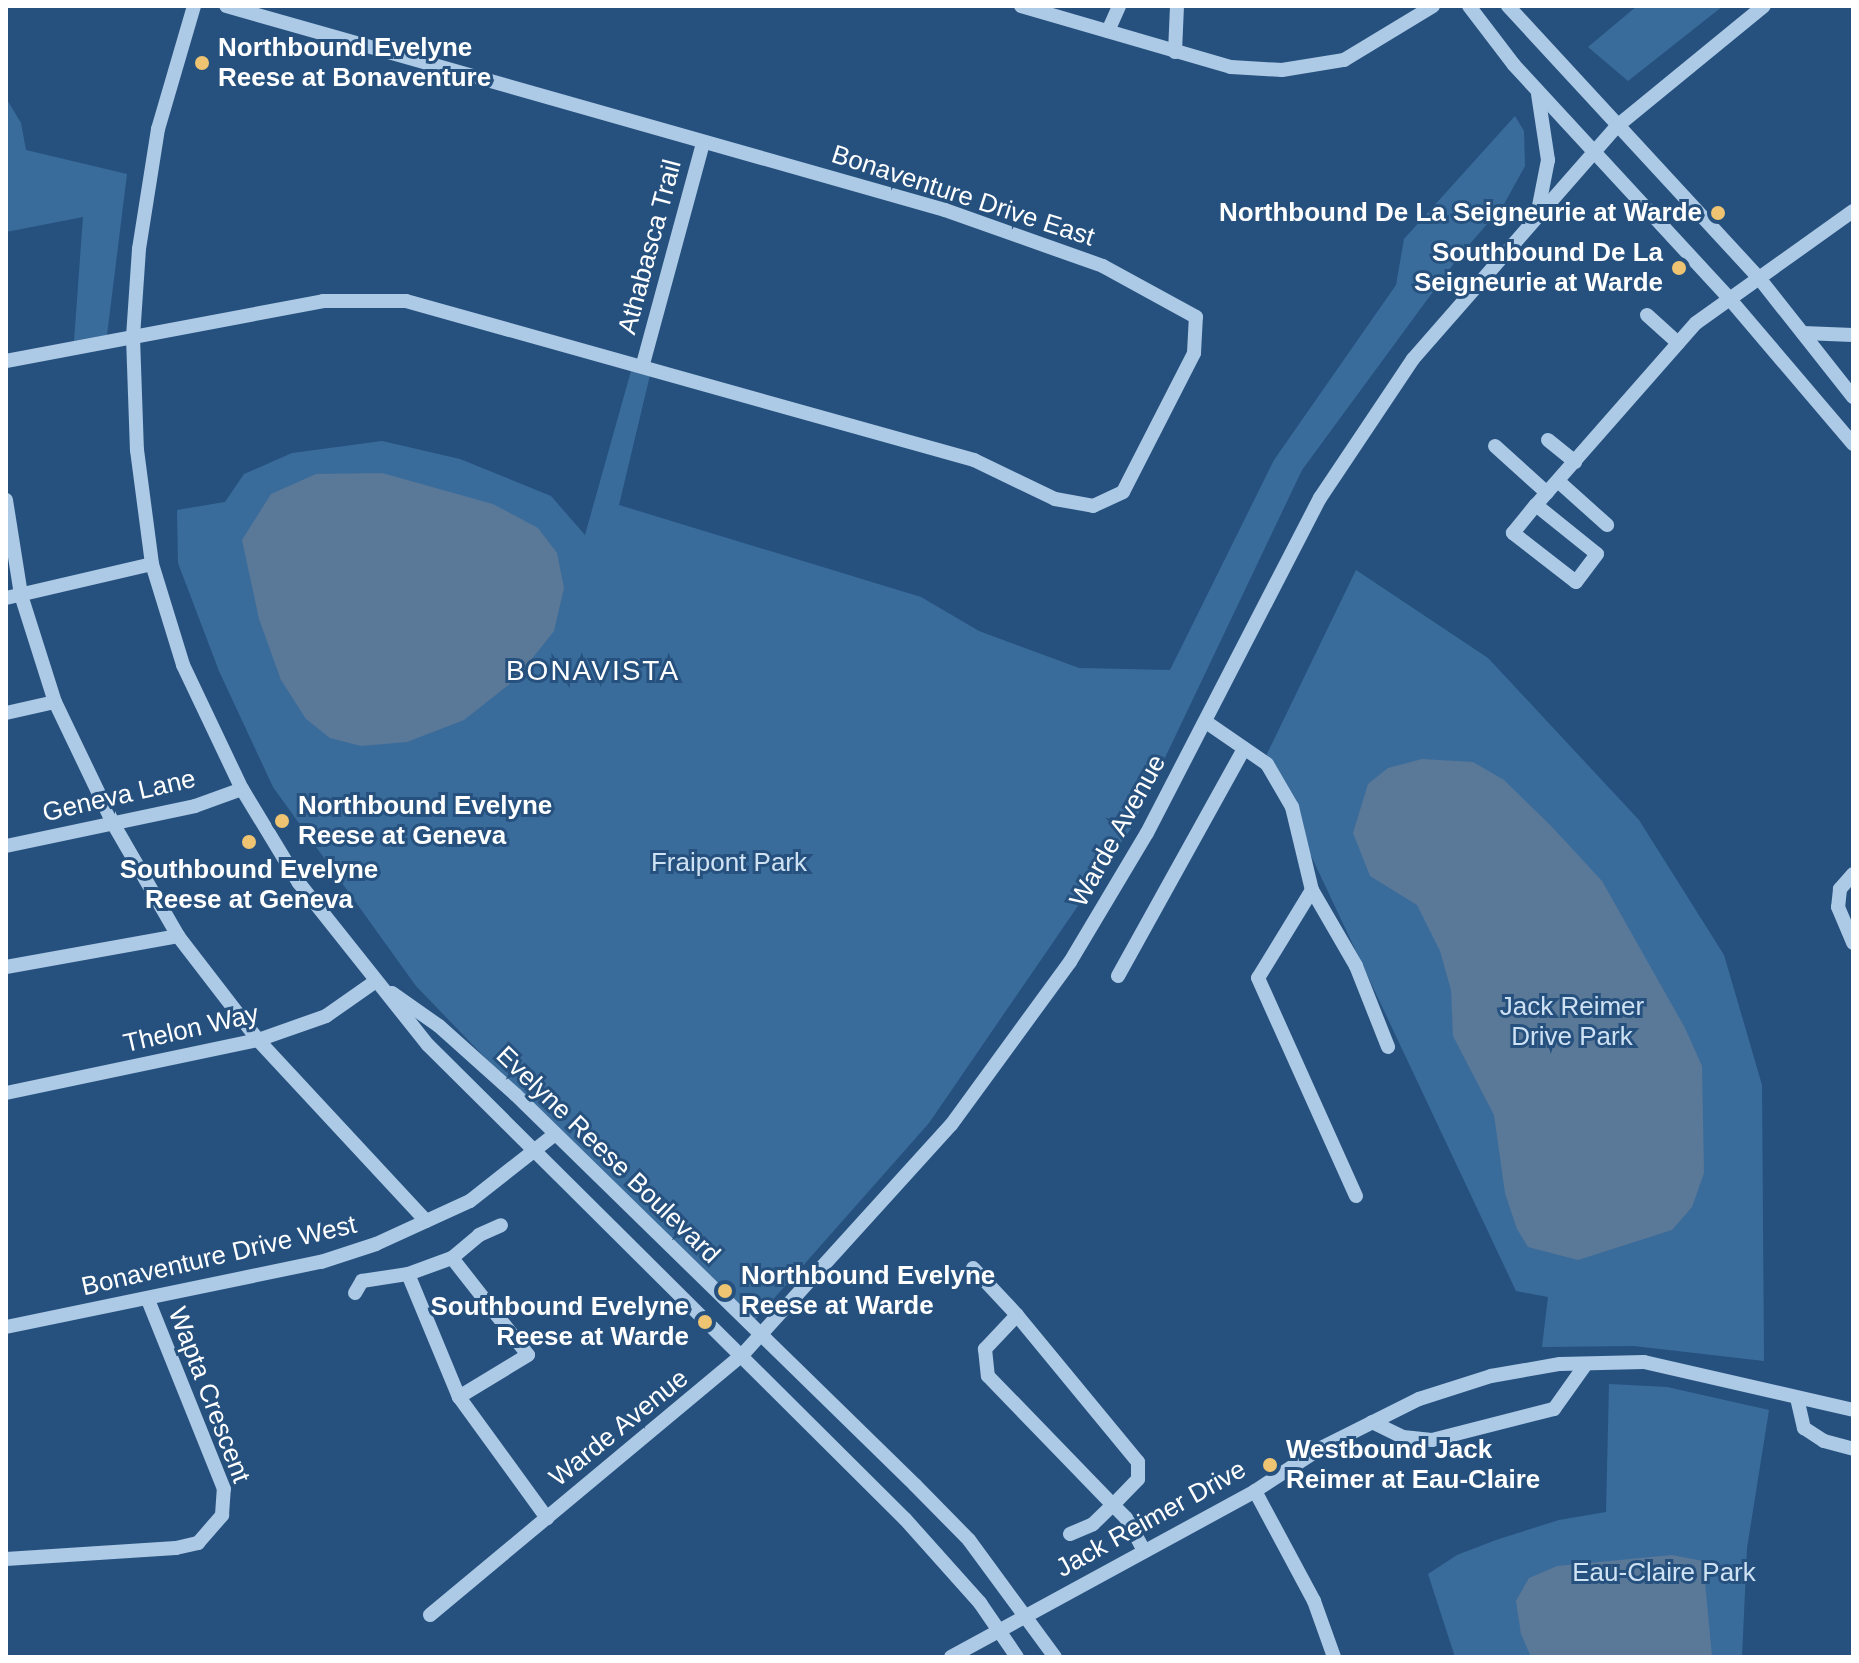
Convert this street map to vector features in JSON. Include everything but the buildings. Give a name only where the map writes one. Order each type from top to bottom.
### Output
[{"type":"street","name":"Evelyne Reese Boulevard","points":[[194,6],[158,129],[139,249],[133,337],[137,450],[152,564],[183,665],[242,789],[299,883],[428,1045],[533,1154],[744,1353],[942,1557],[1017,1657]]},
{"type":"street","name":"Bonaventure Drive East","points":[[6,361],[323,301],[406,301],[643,364],[974,460],[1055,499],[1093,506],[1123,492],[1194,353],[1196,317],[1103,266],[945,210],[226,6]]},
{"type":"street","points":[[1021,6],[1175,52],[1255,70],[1311,67],[1344,60],[1378,43],[1433,6]]},
{"type":"street","points":[[1108,31],[1119,6]]},
{"type":"street","points":[[1175,52],[1177,6]]},
{"type":"street","points":[[1469,6],[1537,90],[1728,297],[1853,444]]},
{"type":"street","points":[[1508,6],[1616,127],[1759,278],[1853,397]]},
{"type":"street","name":"Warde Avenue","points":[[430,1615],[744,1353],[951,1125],[1070,962],[1206,722],[1320,498],[1413,359],[1538,211],[1616,127],[1764,6]]},
{"type":"street","points":[[1537,90],[1546,121],[1548,160],[1538,211]]},
{"type":"street","name":"Athabasca Trail","points":[[643,364],[703,143]]},
{"type":"street","points":[[1536,505],[1597,554],[1576,582],[1513,533],[1536,505],[1678,343],[1728,297],[1853,211]]},
{"type":"street","points":[[1647,315],[1678,343]]},
{"type":"street","points":[[1803,333],[1853,335]]},
{"type":"street","points":[[1548,440],[1575,462]]},
{"type":"street","points":[[1495,446],[1547,493]]},
{"type":"street","points":[[1558,481],[1607,525]]},
{"type":"street","points":[[6,500],[21,595],[55,702],[114,825],[178,936],[258,1040],[426,1221]]},
{"type":"street","points":[[6,598],[152,564]]},
{"type":"street","points":[[6,713],[55,702]]},
{"type":"street","points":[[1206,722],[1267,764],[1292,807],[1312,890],[1356,966],[1388,1047]]},
{"type":"street","points":[[1118,976],[1244,749]]},
{"type":"street","name":"Geneva Lane","points":[[6,846],[114,825],[242,789]]},
{"type":"street","points":[[1853,874],[1840,889],[1838,907],[1853,943]]},
{"type":"street","points":[[1312,890],[1258,978],[1356,1196]]},
{"type":"street","points":[[6,967],[178,936]]},
{"type":"street","name":"Evelyne Reese Boulevard","points":[[376,981],[439,1026],[555,1134],[969,1540],[1055,1657]]},
{"type":"street","name":"Thelon Way","points":[[6,1093],[258,1040],[326,1016],[376,981]]},
{"type":"street","name":"Bonaventure Drive West","points":[[6,1327],[321,1262],[470,1201],[555,1134]]},
{"type":"street","points":[[355,1293],[362,1281],[408,1274],[452,1258],[479,1235],[501,1225]]},
{"type":"street","points":[[452,1258],[528,1355],[459,1397]]},
{"type":"street","points":[[973,1268],[1017,1315],[1138,1462],[1138,1479],[1093,1524],[1070,1534]]},
{"type":"street","points":[[408,1274],[459,1397],[547,1518]]},
{"type":"street","name":"Wapta Crescent","points":[[6,1559],[176,1548],[198,1543],[222,1515],[224,1489],[148,1300]]},
{"type":"street","points":[[1017,1315],[985,1349],[988,1376],[1113,1505],[1144,1551]]},
{"type":"street","name":"Jack Reimer Drive","points":[[951,1657],[1255,1491],[1372,1422],[1419,1399],[1491,1376],[1586,1364],[1644,1362],[1715,1375],[1853,1410]]},
{"type":"street","points":[[1372,1422],[1403,1437],[1432,1440],[1554,1409],[1586,1364]]},
{"type":"street","points":[[1797,1398],[1804,1428],[1824,1441],[1853,1449]]},
{"type":"street","points":[[1255,1491],[1314,1601],[1334,1657]]},
{"type":"green space","points":[[1637,6],[1723,6],[1628,81],[1588,47]]},
{"type":"green space","points":[[6,98],[21,123],[26,150],[127,174],[107,335],[74,341],[83,217],[6,232]]},
{"type":"green space","name":"Fraipont Park","points":[[1515,116],[1524,131],[1525,166],[1503,206],[1460,255],[1302,470],[1132,827],[929,1123],[747,1329],[416,986],[273,787],[219,671],[178,563],[177,510],[225,502],[244,474],[292,453],[382,441],[460,459],[551,496],[585,535],[631,371],[650,375],[619,505],[921,597],[979,631],[1079,668],[1170,670],[1274,460],[1396,285],[1404,239]]},
{"type":"green space","name":"Jack Reimer Drive Park","points":[[1356,570],[1488,658],[1639,820],[1724,955],[1762,1085],[1764,1361],[1634,1346],[1542,1347],[1548,1297],[1516,1291],[1265,758]]},
{"type":"green space","name":"Eau-Claire Park","points":[[1609,1384],[1667,1387],[1769,1410],[1747,1548],[1742,1657],[1455,1657],[1428,1574],[1457,1555],[1496,1540],[1559,1520],[1606,1512]]},
{"type":"shaded area","points":[[382,473],[493,504],[538,528],[557,553],[564,588],[554,631],[516,679],[464,720],[407,742],[361,746],[330,738],[306,719],[281,680],[259,619],[242,540],[271,494],[316,474]]},
{"type":"shaded area","points":[[1422,759],[1473,762],[1504,780],[1552,827],[1602,881],[1685,1028],[1702,1066],[1704,1173],[1692,1207],[1672,1230],[1578,1260],[1528,1247],[1517,1229],[1505,1193],[1494,1115],[1453,1036],[1451,990],[1440,951],[1417,905],[1370,876],[1353,833],[1368,784],[1388,768]]},
{"type":"shaded area","points":[[1672,1555],[1703,1561],[1712,1657],[1531,1657],[1521,1634],[1516,1601],[1529,1578],[1557,1566]]},
{"type":"place","name":"Northbound Evelyne Reese at Bonaventure","points":[[202,63]]},
{"type":"place","name":"Northbound De La Seigneurie at Warde","points":[[1718,213]]},
{"type":"place","name":"Southbound De La Seigneurie at Warde","points":[[1679,268]]},
{"type":"place","name":"Northbound Evelyne Reese at Geneva","points":[[282,821]]},
{"type":"place","name":"Southbound Evelyne Reese at Geneva","points":[[249,842]]},
{"type":"place","name":"Northbound Evelyne Reese at Warde","points":[[725,1291]]},
{"type":"place","name":"Southbound Evelyne Reese at Warde","points":[[705,1322]]},
{"type":"place","name":"Westbound Jack Reimer at Eau-Claire","points":[[1270,1465]]},
{"type":"district","name":"BONAVISTA","points":[[593,671]]}]
